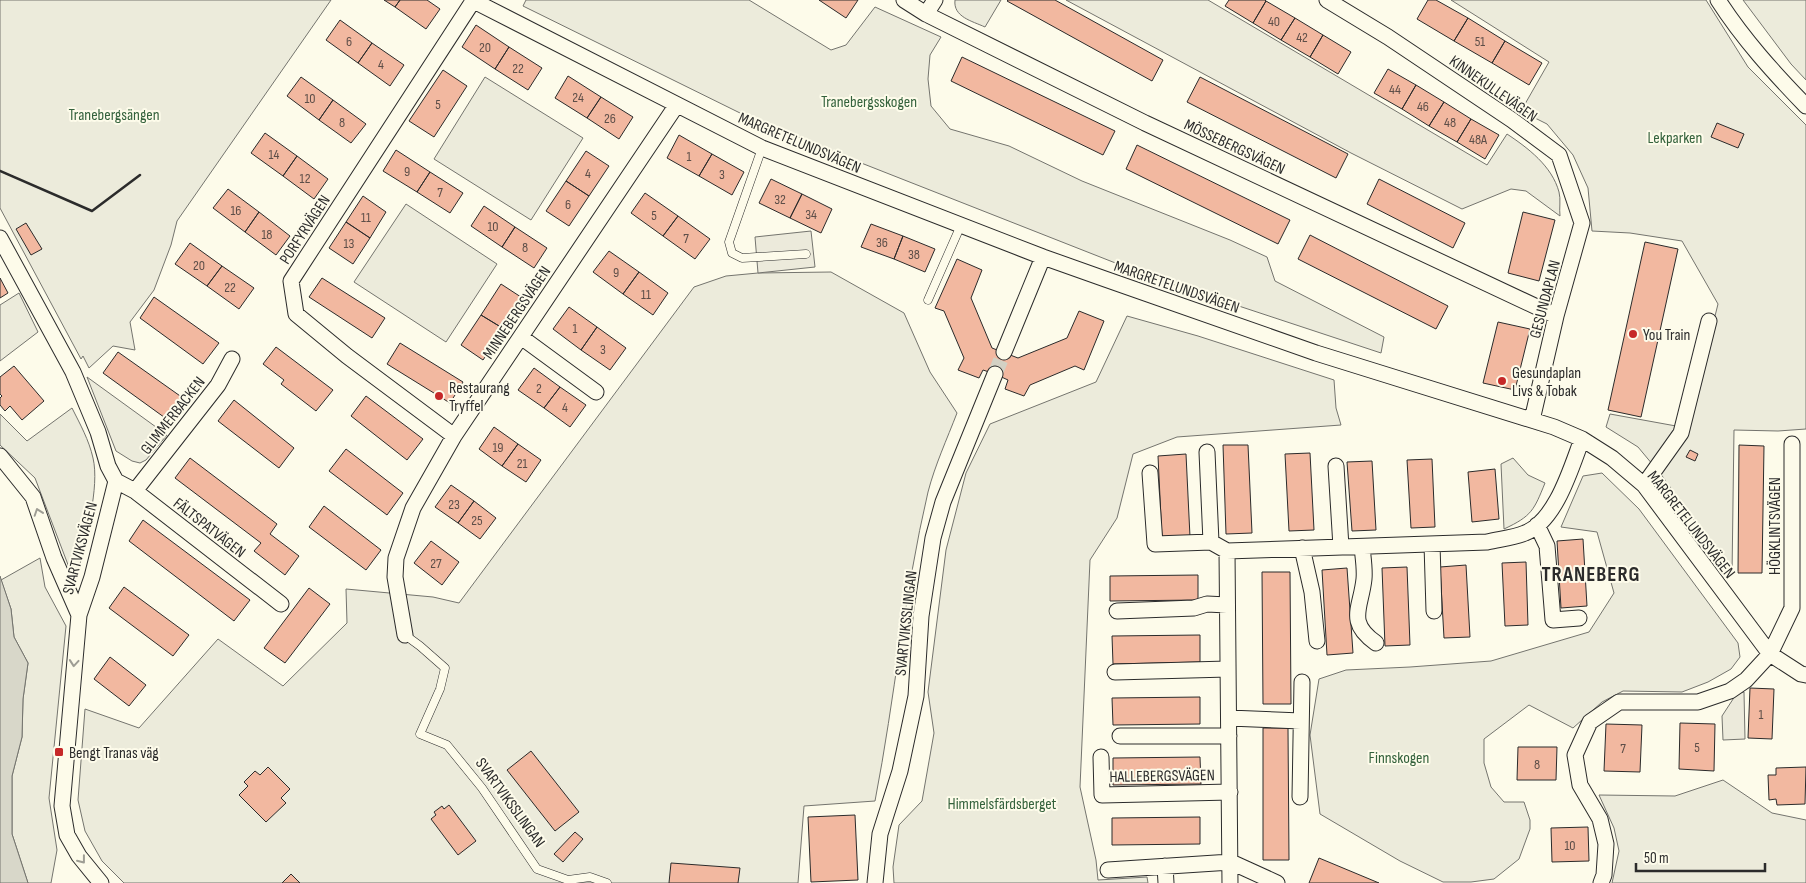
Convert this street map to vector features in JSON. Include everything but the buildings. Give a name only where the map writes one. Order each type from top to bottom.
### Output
[{"type":"street","name":"MARGRETELUNDSVÄGEN","points":[[473,0],[676,106],[762,148],[1043,257],[1316,352],[1532,420],[1582,439],[1612,458],[1644,485],[1770,654],[1801,674],[1806,675]]},
{"type":"street","name":"PORFYRVÄGEN","points":[[454,436],[347,356],[296,314],[291,281],[473,0]]},
{"type":"street","name":"MÖSSEBERGSVÄGEN","points":[[904,0],[926,14],[1144,123],[1556,316]]},
{"type":"street","points":[[926,14],[935,0]]},
{"type":"street","name":"KINNEKULLEVÄGEN","points":[[1327,0],[1388,36],[1512,120],[1559,155],[1582,223],[1577,246]]},
{"type":"street","points":[[1718,0],[1735,26],[1806,106]]},
{"type":"street","name":"MINNEBERGSVÄGEN","points":[[405,635],[395,577],[396,558],[413,508],[454,436],[676,106]]},
{"type":"street","points":[[0,238],[73,372],[98,432],[108,466],[116,481]]},
{"type":"street","name":"GESUNDAPLAN","points":[[1532,420],[1556,316],[1577,246]]},
{"type":"street","points":[[1004,352],[1043,257]]},
{"type":"street","points":[[1644,485],[1681,432],[1709,321]]},
{"type":"street","points":[[521,337],[596,392]]},
{"type":"street","name":"GLIMMERBACKEN","points":[[135,491],[218,385],[232,359]]},
{"type":"street","name":"SVARTVIKSSLINGAN","points":[[875,883],[880,834],[900,771],[916,696],[922,616],[933,538],[949,486],[995,374]]},
{"type":"street","points":[[1150,473],[1155,544],[1210,542],[1227,550],[1486,542],[1526,533],[1548,516],[1562,489],[1582,439]]},
{"type":"street","name":"HÖGKLINTSVÄGEN","points":[[1601,883],[1604,875],[1606,844],[1600,818],[1580,785],[1575,755],[1590,722],[1619,702],[1698,702],[1722,695],[1746,680],[1770,654],[1799,608],[1792,444]]},
{"type":"street","points":[[1207,452],[1210,542]]},
{"type":"street","points":[[0,456],[33,497],[54,558],[78,615]]},
{"type":"street","points":[[1336,466],[1341,547]]},
{"type":"street","name":"FÄLTSPATVÄGEN","points":[[116,481],[135,491],[281,604]]},
{"type":"street","name":"SVARTVIKSVÄGEN","points":[[101,883],[79,856],[67,835],[62,806],[78,615],[92,577],[116,481]]},
{"type":"street","points":[[1538,525],[1547,546],[1552,620],[1579,618]]},
{"type":"street","points":[[1432,544],[1434,611]]},
{"type":"street","points":[[1362,547],[1365,577],[1357,622],[1364,635],[1376,643]]},
{"type":"street","points":[[1302,548],[1312,592],[1316,641]]},
{"type":"street","name":"HALLEBERGSVÄGEN","points":[[1227,550],[1230,883]]},
{"type":"street","points":[[1117,611],[1194,608],[1207,604],[1227,605]]},
{"type":"street","points":[[1115,672],[1228,669]]},
{"type":"street","points":[[1300,797],[1302,682]]},
{"type":"street","points":[[1229,718],[1301,721]]},
{"type":"street","points":[[1120,736],[1229,736]]},
{"type":"street","name":"HALLEBERGSVÄGEN","points":[[1101,757],[1102,795],[1230,792]]},
{"type":"street","points":[[1108,870],[1231,862],[1276,883]]},
{"type":"street","points":[[1165,866],[1166,883]]},
{"type":"lane","points":[[762,148],[728,242],[732,253],[742,258],[806,254]]},
{"type":"lane","points":[[928,300],[961,225]]},
{"type":"lane","name":"SVARTVIKSSLINGAN","points":[[405,635],[445,668],[440,689],[420,734],[447,746],[508,824],[537,869],[568,880],[590,877],[607,883]]},
{"type":"green space","name":"Tranebergsängen","points":[[0,0],[331,0],[177,221],[171,245],[154,290],[130,322],[135,350],[113,346],[89,368],[83,356],[81,359],[0,208]]},
{"type":"green space","name":"Tranebergsskogen","points":[[526,0],[749,0],[831,50],[846,45],[875,7],[941,37],[930,55],[928,79],[931,106],[950,129],[1009,146],[1082,181],[1230,240],[1267,257],[1275,281],[1384,337],[1381,353],[1151,277],[846,157],[740,113],[523,6]]},
{"type":"green space","points":[[955,0],[1001,0],[985,27],[964,18],[957,11]]},
{"type":"green space","points":[[1066,0],[1208,0],[1487,165],[1507,134],[1538,158],[1551,174],[1559,192],[1560,216],[1526,191],[1511,189],[1462,209],[1351,153]]},
{"type":"green space","name":"Lekparken","points":[[1451,0],[1706,0],[1748,67],[1806,125],[1806,429],[1778,431],[1734,430],[1732,575],[1663,477],[1638,447],[1606,427],[1610,414],[1687,428],[1718,304],[1682,241],[1630,233],[1592,231],[1588,188],[1573,155],[1547,124],[1521,111],[1549,62]]},
{"type":"green space","points":[[1743,0],[1806,0],[1806,80],[1791,64]]},
{"type":"green space","points":[[485,77],[583,138],[531,220],[434,159]]},
{"type":"green space","points":[[406,204],[497,264],[446,342],[354,282]]},
{"type":"green space","points":[[831,272],[904,313],[930,372],[957,413],[928,492],[912,569],[875,801],[804,806],[798,883],[124,883],[102,861],[85,831],[78,800],[85,709],[139,728],[218,639],[283,686],[347,623],[346,589],[433,597],[459,603],[694,287],[726,276],[758,273]]},
{"type":"green space","points":[[19,293],[38,332],[0,361],[0,305]]},
{"type":"green space","name":"Himmelsfärdsberget","points":[[1127,316],[1198,336],[1334,380],[1336,408],[1341,425],[1177,437],[1133,454],[1117,518],[1090,560],[1080,787],[1096,860],[1098,880],[1147,877],[1148,883],[894,883],[893,867],[899,825],[922,801],[934,733],[928,692],[946,550],[966,473],[990,424],[1096,382]]},
{"type":"green space","points":[[87,377],[167,435],[146,460],[140,463],[132,461],[116,451]]},
{"type":"green space","points":[[72,408],[91,451],[95,470],[95,483],[91,513],[79,569],[70,570],[35,478],[0,445],[0,414],[27,441]]},
{"type":"green space","points":[[1513,458],[1528,475],[1545,483],[1531,511],[1521,520],[1504,529],[1501,464]]},
{"type":"green space","name":"Finnskogen","points":[[1602,473],[1639,509],[1738,643],[1740,657],[1731,669],[1708,682],[1682,692],[1623,691],[1602,702],[1573,728],[1529,705],[1484,739],[1484,763],[1491,787],[1504,802],[1524,802],[1530,820],[1530,829],[1519,859],[1494,879],[1471,882],[1443,882],[1400,861],[1320,814],[1310,735],[1319,679],[1346,670],[1491,661],[1589,632],[1614,593],[1597,532],[1561,527],[1583,476]]},
{"type":"green space","points":[[40,558],[45,587],[66,626],[49,798],[57,850],[51,883],[28,883],[12,834],[12,776],[22,737],[23,699],[28,663],[14,637],[11,609],[1,580]]},
{"type":"green space","points":[[1723,780],[1772,813],[1806,820],[1806,883],[1612,883],[1619,851],[1614,828],[1599,795],[1675,796]]},
{"type":"shaded area","points":[[811,231],[815,267],[758,273],[755,237]]},
{"type":"shaded area","points":[[0,576],[11,609],[14,637],[28,663],[23,699],[22,737],[12,776],[12,834],[28,883],[0,883]]},
{"type":"shaded area","points":[[1744,692],[1745,739],[1723,740],[1722,716],[1737,693]]},
{"type":"tunnel","points":[[995,374],[1004,352]]},
{"type":"wall","points":[[0,171],[92,211],[140,175]]},
{"type":"place","name":"You Train","points":[[1633,334]]},
{"type":"place","name":"Gesundaplan Livs & Tobak","points":[[1502,381]]},
{"type":"place","name":"Restaurang Tryffel","points":[[439,396]]},
{"type":"place","name":"Bengt Tranas väg","points":[[59,752]]},
{"type":"district","name":"TRANEBERG","points":[[1591,574]]}]
